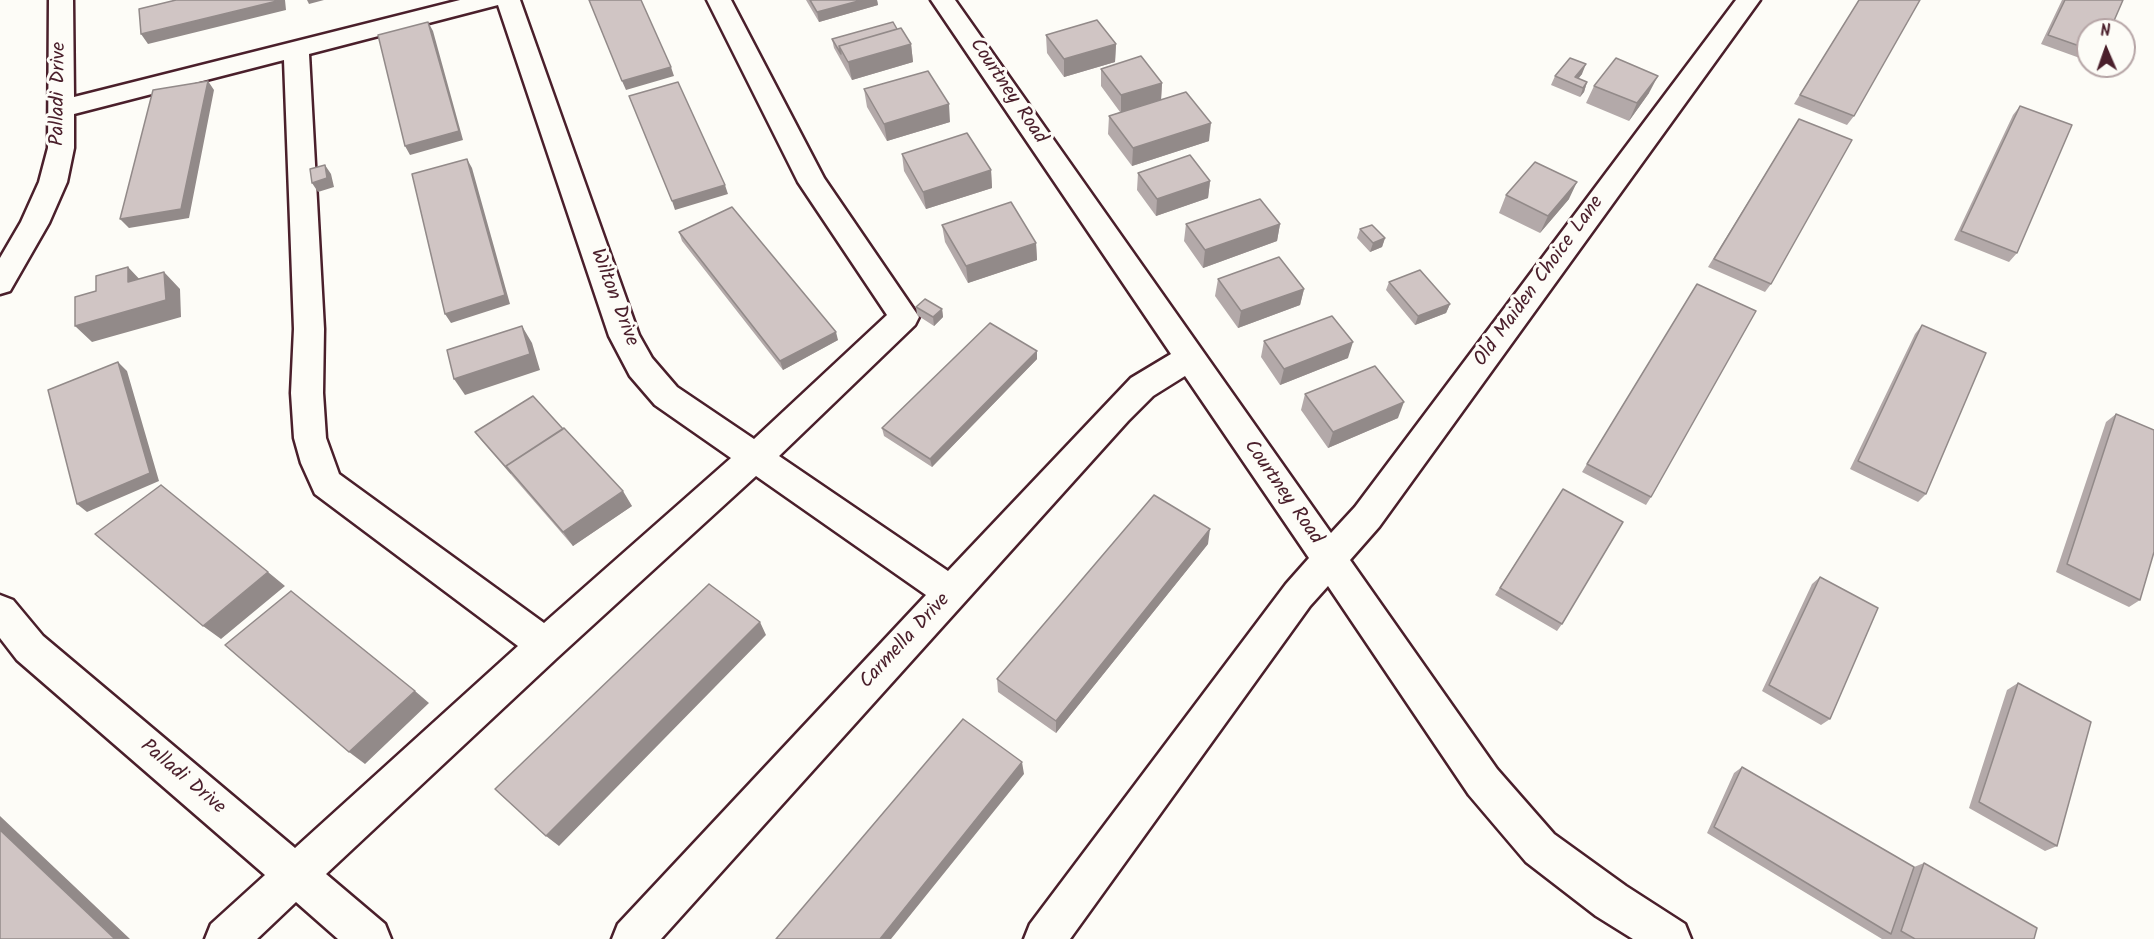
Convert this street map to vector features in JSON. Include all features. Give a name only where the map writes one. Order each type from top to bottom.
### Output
[{"type":"street","name":"Palladi Drive","points":[[0,283],[35,223],[53,182],[61,148],[61,0]]},
{"type":"street","points":[[61,110],[489,0]]},
{"type":"street","name":"Wilton Drive","points":[[508,0],[624,336],[641,367],[666,396],[754,459],[952,593]]},
{"type":"street","points":[[226,939],[545,645],[754,459],[904,317],[812,182],[719,0]]},
{"type":"street","name":"Courtney Road","points":[[944,0],[1483,782],[1540,848],[1611,901],[1670,939]]},
{"type":"street","name":"Old Maiden Choice Lane","points":[[1045,939],[1298,595],[1367,517],[1748,0]]},
{"type":"street","points":[[296,49],[309,329],[307,393],[310,438],[317,463],[327,484],[545,645]]},
{"type":"street","name":"Carmella Drive","points":[[633,939],[1142,387],[1189,358]]},
{"type":"street","name":"Palladi Drive","points":[[0,611],[30,648],[370,939]]},
{"type":"building","points":[[176,0],[281,0],[141,34],[139,9]]},
{"type":"building","points":[[589,0],[641,0],[671,67],[622,81]]},
{"type":"building","points":[[810,0],[862,0],[817,12]]},
{"type":"building","points":[[1859,0],[1920,0],[1854,116],[1800,95]]},
{"type":"building","points":[[2065,0],[2123,0],[2115,18],[2076,18],[2076,45],[2048,35]]},
{"type":"building","points":[[1097,20],[1116,44],[1064,59],[1046,35]]},
{"type":"building","points":[[428,22],[459,131],[405,146],[378,35]]},
{"type":"building","points":[[893,22],[897,29],[839,46],[841,54],[832,39]]},
{"type":"building","points":[[901,28],[911,44],[848,62],[839,46]]},
{"type":"building","points":[[1141,56],[1162,83],[1121,95],[1101,69]]},
{"type":"building","points":[[1570,58],[1586,64],[1575,77],[1587,82],[1583,88],[1555,76]]},
{"type":"building","points":[[1616,58],[1658,76],[1637,103],[1594,86]]},
{"type":"building","points":[[928,71],[949,104],[884,124],[864,89]]},
{"type":"building","points":[[208,81],[181,209],[120,219],[153,90]]},
{"type":"building","points":[[678,82],[725,185],[672,201],[629,96]]},
{"type":"building","points":[[1186,92],[1211,123],[1133,148],[1109,116]]},
{"type":"building","points":[[2020,106],[2072,125],[2017,253],[1961,231]]},
{"type":"building","points":[[1799,119],[1852,140],[1771,284],[1714,259]]},
{"type":"building","points":[[967,133],[991,170],[923,192],[902,154]]},
{"type":"building","points":[[1190,155],[1210,181],[1157,199],[1138,173]]},
{"type":"building","points":[[467,159],[505,295],[445,314],[412,174]]},
{"type":"building","points":[[1535,162],[1577,182],[1548,216],[1506,195]]},
{"type":"building","points":[[325,165],[327,178],[312,183],[310,169]]},
{"type":"building","points":[[1260,199],[1280,224],[1205,250],[1186,224]]},
{"type":"building","points":[[1011,202],[1036,243],[966,266],[942,225]]},
{"type":"building","points":[[732,207],[836,332],[780,361],[679,232]]},
{"type":"building","points":[[1372,225],[1385,238],[1373,243],[1360,229]]},
{"type":"building","points":[[1279,257],[1304,289],[1241,311],[1218,279]]},
{"type":"building","points":[[128,267],[128,282],[164,272],[166,300],[75,326],[75,297],[96,291],[96,276]]},
{"type":"building","points":[[1420,270],[1450,304],[1418,316],[1389,282]]},
{"type":"building","points":[[1697,284],[1756,311],[1651,497],[1587,464]]},
{"type":"building","points":[[925,299],[942,309],[933,317],[916,307]]},
{"type":"building","points":[[1332,316],[1353,342],[1284,369],[1264,341]]},
{"type":"building","points":[[990,323],[1037,351],[930,459],[882,428]]},
{"type":"building","points":[[1922,325],[1986,353],[1926,494],[1858,461]]},
{"type":"building","points":[[522,326],[530,354],[454,379],[447,350]]},
{"type":"building","points":[[118,362],[150,473],[77,504],[48,390]]},
{"type":"building","points":[[1375,366],[1404,402],[1333,432],[1305,394]]},
{"type":"building","points":[[533,396],[563,429],[506,466],[511,473],[475,432]]},
{"type":"building","points":[[2116,414],[2154,430],[2154,552],[2140,600],[2067,564]]},
{"type":"building","points":[[564,428],[623,491],[563,532],[506,466]]},
{"type":"building","points":[[161,485],[268,572],[203,626],[95,534]]},
{"type":"building","points":[[1563,489],[1623,522],[1562,624],[1500,588]]},
{"type":"building","points":[[1154,495],[1210,529],[1056,721],[997,679]]},
{"type":"building","points":[[1820,577],[1878,608],[1830,719],[1769,685]]},
{"type":"building","points":[[709,584],[760,622],[546,836],[495,789]]},
{"type":"building","points":[[291,591],[415,691],[349,752],[225,645]]},
{"type":"building","points":[[2018,683],[2091,722],[2057,846],[1979,802]]},
{"type":"building","points":[[963,719],[1022,762],[880,939],[776,939]]},
{"type":"building","points":[[1742,767],[1914,867],[1891,934],[1714,827]]},
{"type":"building","points":[[0,830],[115,939],[0,939]]},
{"type":"building","points":[[1924,863],[2037,928],[2034,939],[1915,939],[1901,931]]}]
